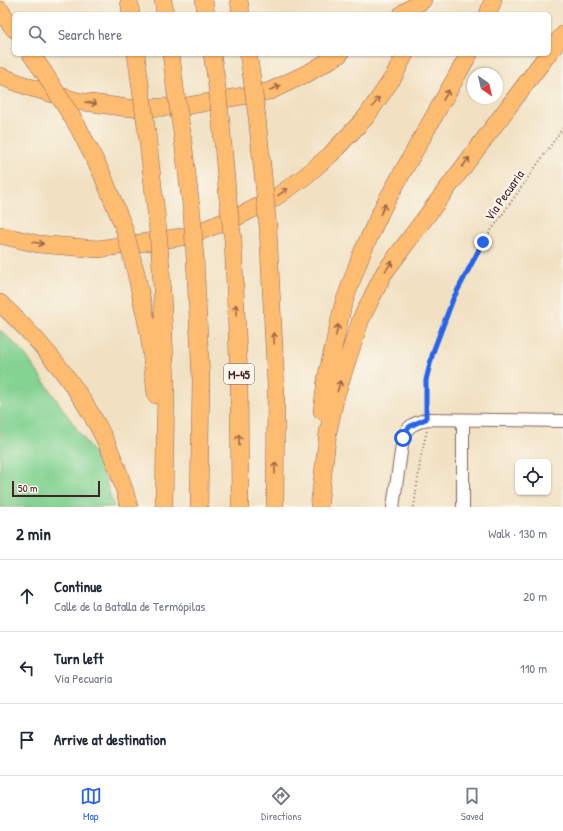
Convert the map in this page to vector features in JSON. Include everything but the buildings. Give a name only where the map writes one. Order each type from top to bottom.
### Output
[{"type":"highway","points":[[129,0],[131,12]]},
{"type":"highway","points":[[163,0],[165,12]]},
{"type":"highway","points":[[204,0],[206,12]]},
{"type":"highway","points":[[239,0],[241,12]]},
{"type":"highway","points":[[405,12],[423,0]]},
{"type":"highway","points":[[425,12],[428,0]]},
{"type":"highway","points":[[489,12],[493,0]]},
{"type":"highway","points":[[0,10],[12,26]]},
{"type":"highway","points":[[551,49],[563,35]]},
{"type":"highway","points":[[32,56],[77,125],[102,174],[124,228],[136,273],[148,334],[155,384],[163,507]]},
{"type":"highway","points":[[136,56],[147,133],[161,267],[166,384],[163,507]]},
{"type":"highway","points":[[171,56],[192,214],[195,258],[201,380],[199,507]]},
{"type":"highway","name":"M-45","points":[[212,56],[221,122],[233,240],[239,379],[240,507]]},
{"type":"highway","points":[[248,56],[257,117],[268,228],[276,387],[275,507]]},
{"type":"highway","points":[[0,76],[29,87],[77,101],[128,108],[182,107],[270,91],[310,72],[337,56]]},
{"type":"highway","points":[[0,235],[38,244],[98,249],[188,236],[239,216],[273,199],[303,178],[330,155],[366,116],[394,76],[404,56]]},
{"type":"highway","points":[[311,507],[326,379],[343,305],[361,255],[383,207],[468,56]]},
{"type":"highway","points":[[319,507],[328,432],[336,395],[361,319],[384,273],[546,56]]},
{"type":"highway","points":[[0,303],[22,323],[56,362],[80,394],[95,418],[123,482],[129,507]]},
{"type":"street","points":[[393,507],[403,438],[409,426],[426,419],[563,421]]},
{"type":"street","points":[[463,507],[464,420]]},
{"type":"path","name":"Vía Pecuaria","points":[[414,507],[421,456],[427,434],[426,380],[433,352],[453,299],[483,242],[563,128]]},
{"type":"green space","points":[[0,330],[24,353],[99,461],[114,507],[0,507]]},
{"type":"route","points":[[403,438],[409,426],[426,419],[426,380],[433,352],[453,299],[483,242]]}]
